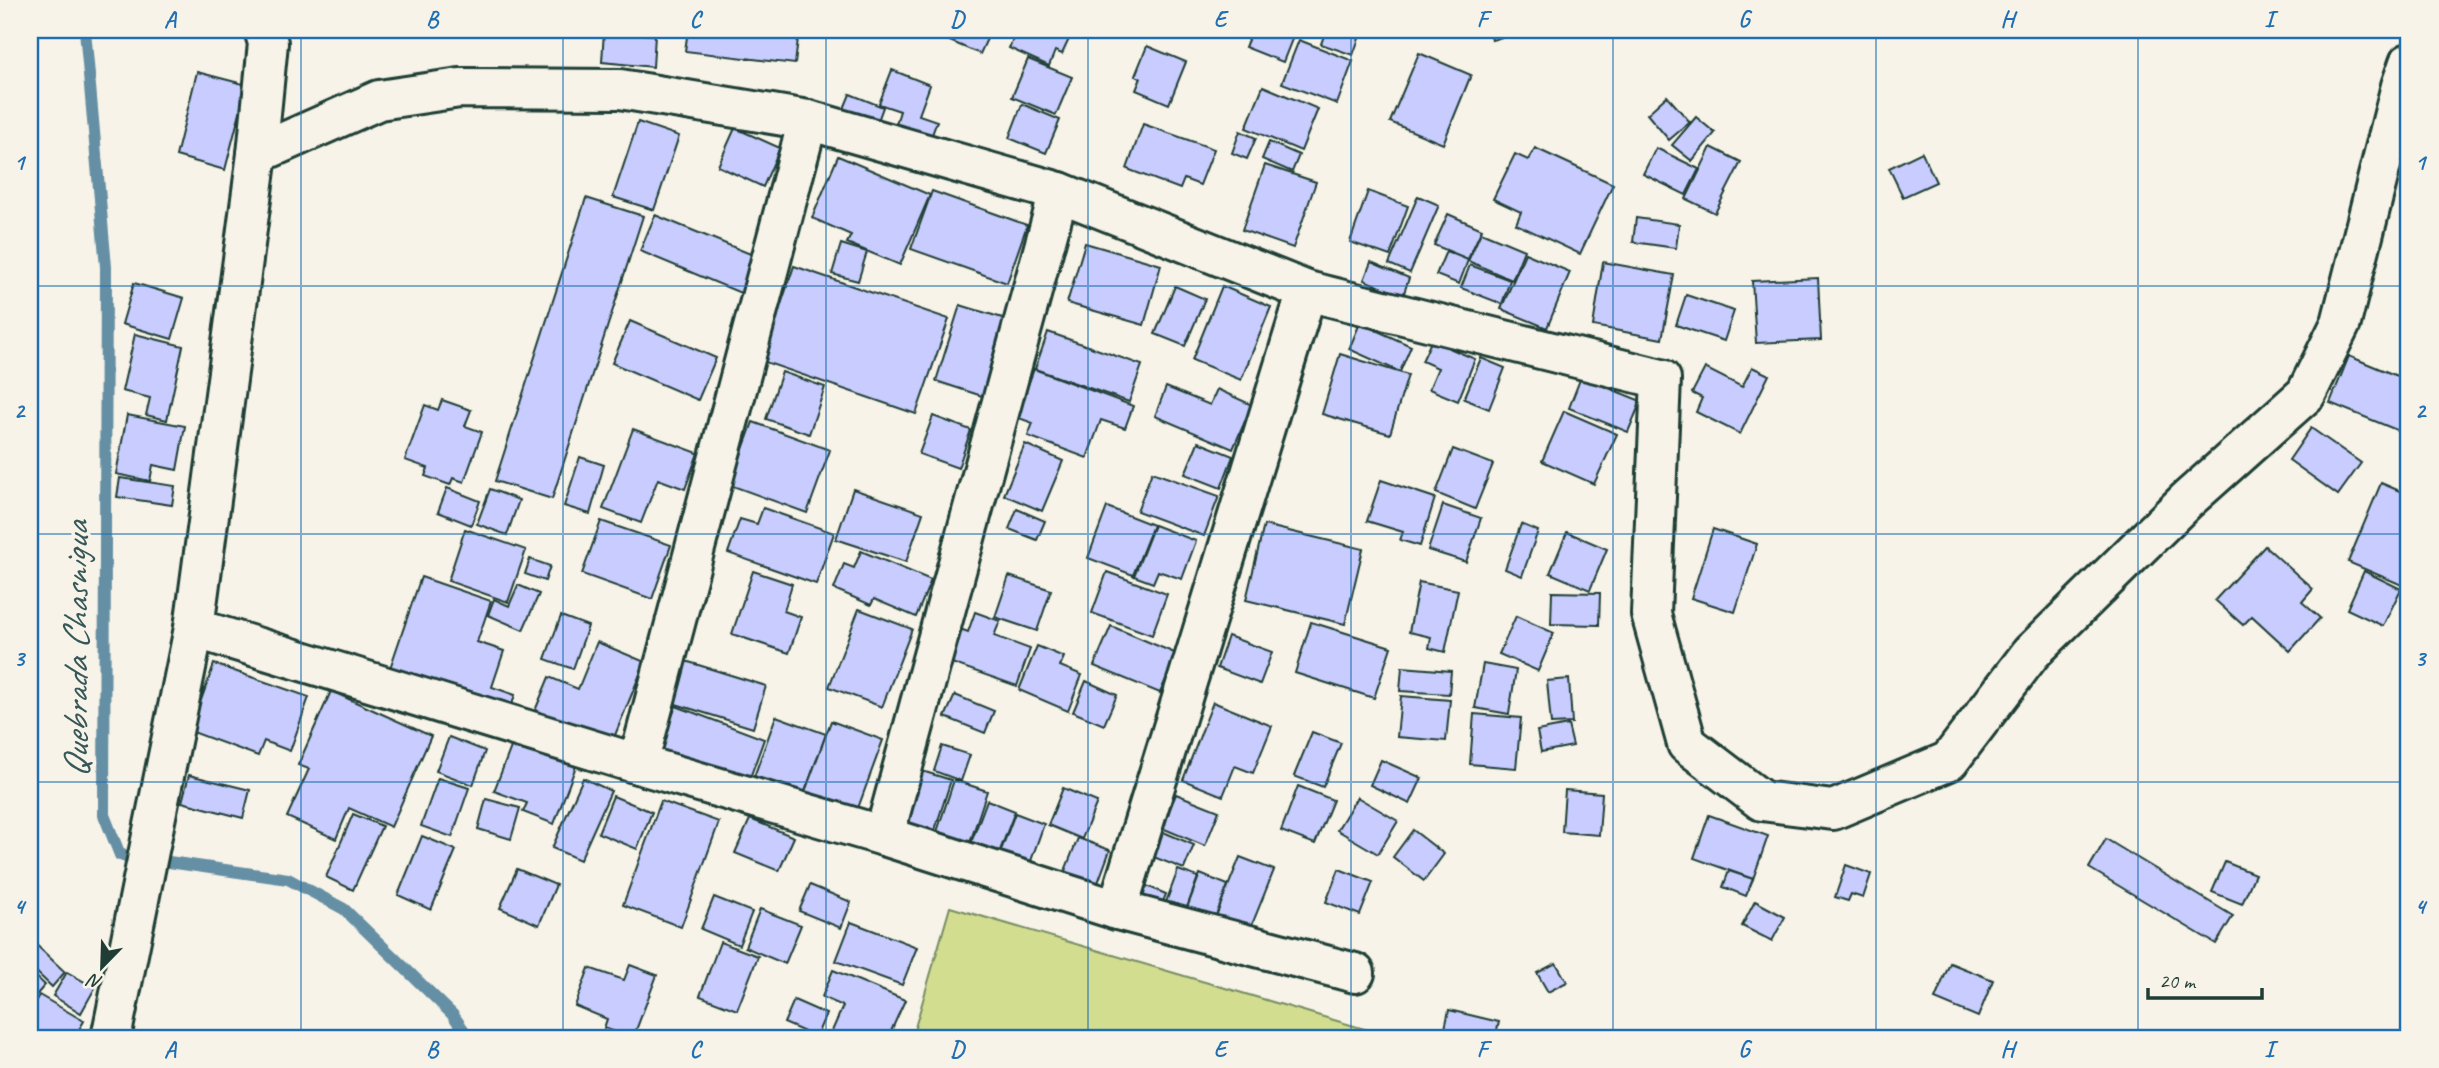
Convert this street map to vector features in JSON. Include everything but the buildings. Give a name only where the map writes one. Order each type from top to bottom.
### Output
[{"type":"street","points":[[111,1038],[194,628],[257,154],[268,43],[264,30]]},
{"type":"street","points":[[257,154],[379,100],[460,88],[620,89],[808,120],[1059,192],[1307,290],[1661,379],[1651,614],[1687,744],[1762,801],[1833,810],[1949,761],[2031,653],[2186,501],[2306,394],[2341,323],[2409,63]]},
{"type":"street","points":[[638,764],[808,120]]},
{"type":"street","points":[[884,836],[1059,192]]},
{"type":"street","points":[[1117,910],[1307,290]]},
{"type":"street","points":[[194,628],[884,836],[1117,910],[1355,973]]},
{"type":"green space","points":[[950,907],[1395,1038],[912,1038]]},
{"type":"waterway","name":"Quebrada Chasnigua","points":[[85,30],[106,267],[104,815],[120,855],[288,879],[344,909],[453,1015],[469,1038]]}]
